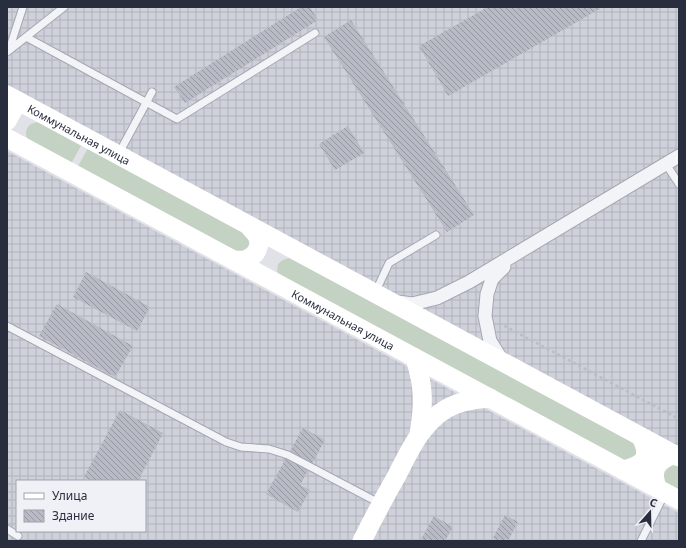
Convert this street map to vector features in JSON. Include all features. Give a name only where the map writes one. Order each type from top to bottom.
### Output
[{"type":"main road","points":[[7,121],[12,98]]},
{"type":"main road","name":"Коммунальная улица","points":[[12,98],[676,455]]},
{"type":"main road","name":"Коммунальная улица","points":[[7,138],[667,493]]},
{"type":"main road","points":[[234,260],[245,260],[252,256],[257,250],[259,243],[257,236],[249,226]]},
{"type":"main road","points":[[270,279],[263,264],[263,256],[267,250],[273,246],[284,245]]},
{"type":"main road","points":[[415,358],[420,375],[423,399],[419,434]]},
{"type":"main road","points":[[362,541],[419,434],[445,409],[457,403],[469,400],[490,398]]},
{"type":"main road","points":[[623,470],[637,466],[645,458],[646,448],[642,437]]},
{"type":"main road","points":[[667,493],[653,476],[656,465],[663,459],[676,455]]},
{"type":"street","points":[[382,297],[412,304],[437,298],[469,282],[679,156]]},
{"type":"street","points":[[503,362],[490,341],[485,316],[487,294],[492,279],[514,255]]},
{"type":"lane","points":[[8,53],[23,7]]},
{"type":"lane","points":[[8,53],[64,7]]},
{"type":"lane","points":[[26,37],[177,119],[314,33]]},
{"type":"lane","points":[[117,155],[152,92]]},
{"type":"lane","points":[[666,164],[679,184]]},
{"type":"lane","points":[[382,297],[389,263],[436,235]]},
{"type":"lane","points":[[7,326],[226,442],[241,448],[269,449],[288,455],[381,504]]},
{"type":"lane","points":[[641,541],[667,493]]},
{"type":"lane","points":[[7,529],[18,536]]},
{"type":"path","points":[[485,316],[679,419]]},
{"type":"shaded area","points":[[7,7],[679,7],[679,455],[7,89]]},
{"type":"shaded area","points":[[7,151],[679,513],[679,541],[7,541]]},
{"type":"green space","points":[[39,122],[82,144],[71,164],[28,140],[26,135],[28,127],[33,123]]},
{"type":"green space","points":[[88,148],[247,232],[254,242],[241,255],[77,168]]},
{"type":"green space","points":[[289,258],[636,443],[637,455],[627,463],[280,275],[277,271],[278,264]]},
{"type":"green space","points":[[673,465],[679,466],[679,494],[667,486],[663,476],[667,469]]},
{"type":"building","points":[[301,7],[310,7],[318,20],[185,103],[174,87]]},
{"type":"building","points":[[488,7],[603,7],[448,96],[419,46]]},
{"type":"building","points":[[351,20],[474,215],[447,232],[324,37]]},
{"type":"building","points":[[348,126],[364,153],[335,170],[319,144]]},
{"type":"building","points":[[86,272],[150,307],[137,331],[73,297]]},
{"type":"building","points":[[57,304],[133,346],[115,377],[39,336]]},
{"type":"building","points":[[120,410],[163,433],[139,480],[90,480],[84,477]]},
{"type":"building","points":[[303,428],[325,440],[300,485],[310,490],[298,512],[266,494]]},
{"type":"building","points":[[505,515],[518,522],[508,541],[499,541],[493,538]]},
{"type":"building","points":[[434,516],[453,527],[445,541],[420,541]]}]
